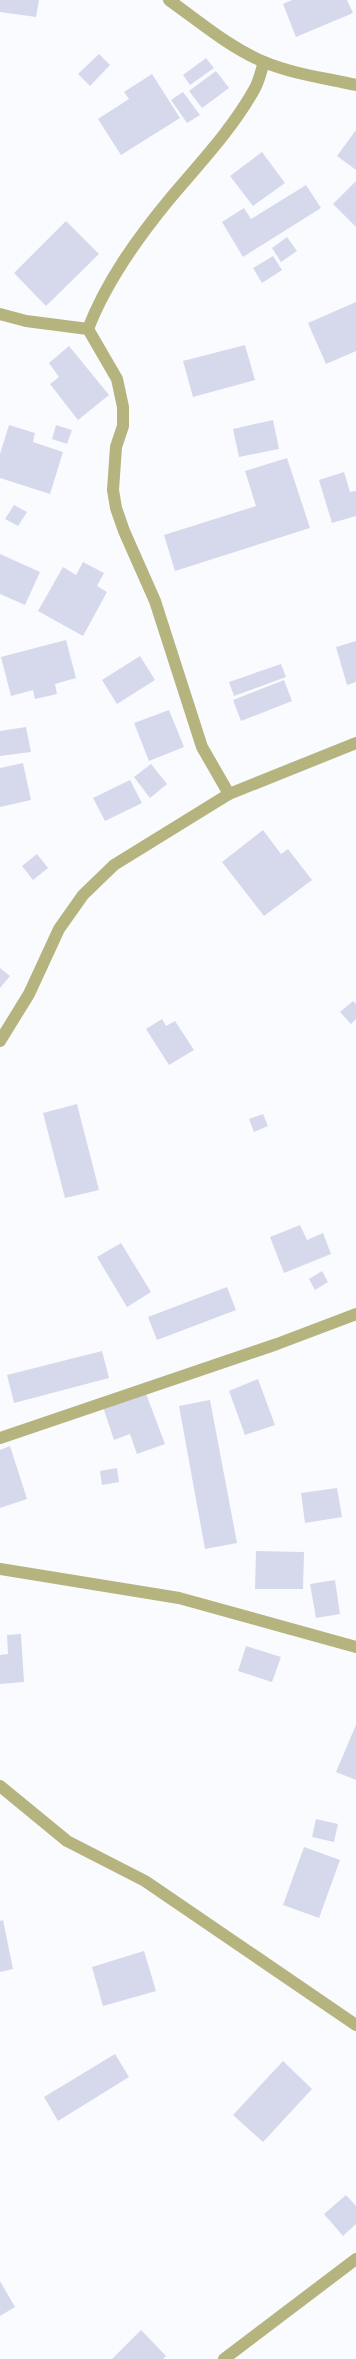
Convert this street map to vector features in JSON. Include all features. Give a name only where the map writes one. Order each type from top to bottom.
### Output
[{"type":"street","points":[[169,0],[230,44],[264,62],[298,73],[356,85]]},
{"type":"street","points":[[88,329],[100,299],[124,261],[168,202],[235,119],[255,89],[264,62]]},
{"type":"street","points":[[0,314],[26,321],[88,329]]},
{"type":"street","points":[[88,329],[117,379],[123,407],[123,426],[116,447],[114,490],[116,508],[124,531],[155,601],[202,748],[229,794]]},
{"type":"street","points":[[0,1041],[29,994],[59,929],[83,895],[114,865],[229,794],[356,743]]},
{"type":"street","points":[[0,1438],[277,1344],[356,1314]]},
{"type":"street","points":[[0,1569],[179,1598],[356,1647]]},
{"type":"street","points":[[0,1786],[67,1841],[145,1880],[356,2025]]},
{"type":"street","points":[[224,2359],[356,2259]]},
{"type":"building","points":[[0,0],[39,0],[36,17],[0,12]]},
{"type":"building","points":[[292,0],[347,0],[353,13],[296,37],[283,4]]},
{"type":"building","points":[[99,54],[110,65],[90,86],[78,74]]},
{"type":"building","points":[[206,58],[214,68],[190,85],[183,75]]},
{"type":"building","points":[[216,71],[229,88],[202,108],[189,91]]},
{"type":"building","points":[[152,74],[180,118],[121,155],[98,119],[129,99],[124,92]]},
{"type":"building","points":[[183,92],[200,115],[187,123],[171,100]]},
{"type":"building","points":[[356,130],[356,170],[337,156]]},
{"type":"building","points":[[262,152],[285,183],[253,206],[230,176]]},
{"type":"building","points":[[356,181],[356,227],[333,204]]},
{"type":"building","points":[[306,185],[321,208],[243,257],[222,222],[244,208],[251,219]]},
{"type":"building","points":[[66,221],[99,254],[46,306],[14,273]]},
{"type":"building","points":[[287,237],[297,251],[281,262],[272,248]]},
{"type":"building","points":[[273,256],[282,270],[262,283],[253,268]]},
{"type":"building","points":[[356,302],[356,351],[326,364],[308,323]]},
{"type":"building","points":[[245,345],[255,380],[193,397],[183,361]]},
{"type":"building","points":[[69,346],[109,395],[78,420],[50,384],[59,377],[49,363]]},
{"type":"building","points":[[273,420],[279,449],[239,457],[233,429]]},
{"type":"building","points":[[9,425],[35,433],[33,442],[63,452],[50,494],[0,478],[0,454]]},
{"type":"building","points":[[56,425],[72,430],[67,444],[52,439]]},
{"type":"building","points":[[287,458],[310,528],[175,571],[164,535],[256,506],[245,471]]},
{"type":"building","points":[[344,472],[350,492],[356,491],[356,516],[332,523],[319,480]]},
{"type":"building","points":[[14,505],[27,512],[18,526],[5,519]]},
{"type":"building","points":[[0,554],[40,572],[25,605],[0,594]]},
{"type":"building","points":[[83,562],[104,573],[97,586],[107,592],[83,636],[38,611],[63,567],[76,575]]},
{"type":"building","points":[[66,640],[76,678],[55,684],[57,694],[35,699],[33,690],[11,696],[1,657]]},
{"type":"building","points":[[356,641],[356,682],[347,685],[336,647]]},
{"type":"building","points":[[140,656],[155,680],[117,704],[102,680]]},
{"type":"building","points":[[281,664],[286,677],[234,696],[229,682]]},
{"type":"building","points":[[284,680],[292,701],[241,721],[233,700]]},
{"type":"building","points":[[169,710],[184,747],[149,761],[134,723]]},
{"type":"building","points":[[26,727],[31,752],[0,756],[0,731]]},
{"type":"building","points":[[23,763],[31,800],[0,807],[0,768]]},
{"type":"building","points":[[151,764],[167,784],[150,798],[134,777]]},
{"type":"building","points":[[130,780],[142,803],[105,821],[93,798]]},
{"type":"building","points":[[263,830],[281,854],[288,849],[312,880],[264,916],[222,862]]},
{"type":"building","points":[[37,854],[48,868],[33,880],[22,866]]},
{"type":"building","points":[[0,968],[10,976],[0,988]]},
{"type":"building","points":[[353,1001],[356,1004],[356,1019],[351,1024],[340,1012]]},
{"type":"building","points":[[162,1019],[166,1026],[175,1021],[194,1050],[169,1065],[146,1029]]},
{"type":"building","points":[[77,1104],[99,1190],[65,1198],[43,1113]]},
{"type":"building","points":[[263,1114],[268,1126],[254,1132],[249,1119]]},
{"type":"building","points":[[300,1225],[307,1240],[323,1233],[331,1254],[284,1273],[270,1237]]},
{"type":"building","points":[[121,1243],[151,1292],[127,1307],[97,1257]]},
{"type":"building","points":[[322,1271],[328,1282],[315,1290],[309,1279]]},
{"type":"building","points":[[227,1287],[236,1310],[157,1340],[148,1317]]},
{"type":"building","points":[[102,1351],[109,1378],[14,1403],[7,1375]]},
{"type":"building","points":[[258,1379],[275,1425],[245,1435],[229,1391]]},
{"type":"building","points":[[145,1391],[165,1444],[137,1454],[130,1434],[114,1440],[103,1407]]},
{"type":"building","points":[[210,1400],[237,1543],[205,1549],[179,1406]]},
{"type":"building","points":[[10,1446],[27,1499],[0,1508],[0,1450]]},
{"type":"building","points":[[117,1468],[119,1482],[102,1485],[100,1471]]},
{"type":"building","points":[[337,1488],[342,1517],[305,1523],[301,1493]]},
{"type":"building","points":[[256,1551],[304,1552],[303,1589],[255,1589]]},
{"type":"building","points":[[335,1580],[340,1614],[316,1618],[310,1584]]},
{"type":"building","points":[[21,1634],[24,1682],[0,1684],[0,1655],[8,1654],[7,1635]]},
{"type":"building","points":[[246,1646],[281,1657],[272,1682],[238,1671]]},
{"type":"building","points":[[356,1725],[356,1780],[336,1772]]},
{"type":"building","points":[[316,1819],[338,1824],[334,1842],[312,1837]]},
{"type":"building","points":[[304,1847],[340,1860],[319,1918],[283,1905]]},
{"type":"building","points":[[3,1920],[13,1969],[0,1972],[0,1921]]},
{"type":"building","points":[[144,1951],[156,1991],[103,2006],[92,1967]]},
{"type":"building","points":[[115,2054],[129,2077],[58,2121],[44,2097]]},
{"type":"building","points":[[283,2061],[312,2089],[263,2142],[233,2115]]},
{"type":"building","points":[[346,2195],[356,2206],[356,2224],[343,2236],[324,2214]]},
{"type":"building","points":[[0,2281],[15,2307],[0,2316]]},
{"type":"building","points":[[141,2330],[166,2356],[163,2359],[112,2359]]}]
